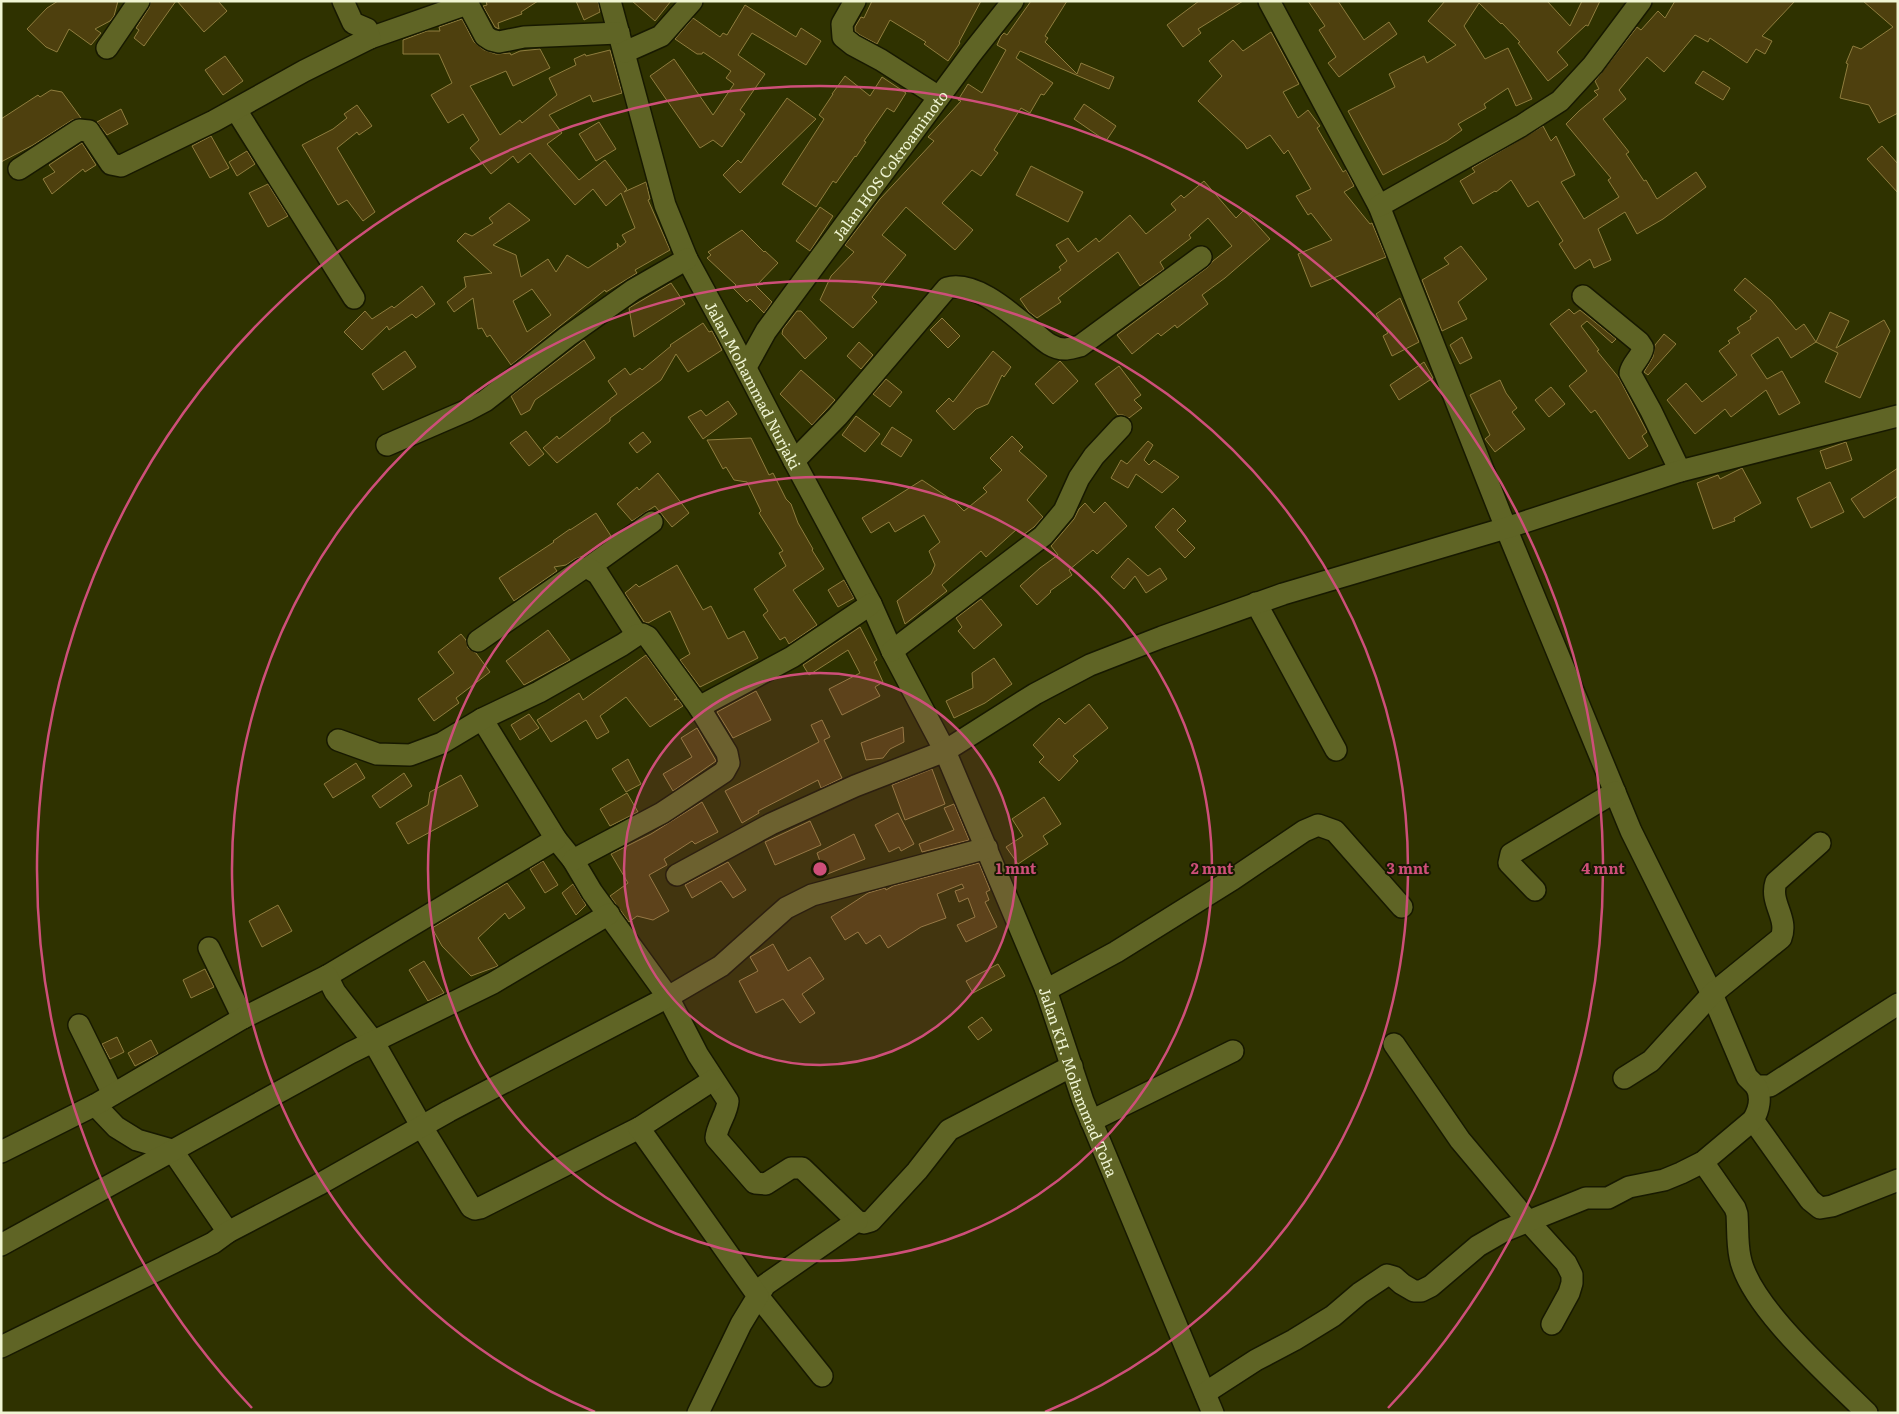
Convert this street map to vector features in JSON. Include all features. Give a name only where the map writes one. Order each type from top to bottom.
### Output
[{"type":"street","points":[[107,48],[139,1]]},
{"type":"street","points":[[343,1],[353,23],[369,34]]},
{"type":"street","name":"Jalan Mohammad Nurjaki","points":[[610,1],[665,205],[687,260],[746,367],[871,604],[892,651],[945,751]]},
{"type":"street","points":[[19,169],[79,130],[89,131],[111,164],[121,166],[236,110],[369,34],[464,5],[469,6],[485,36],[499,42],[524,37],[622,42],[661,36],[692,1]]},
{"type":"street","points":[[855,1],[842,24],[843,37],[853,46],[881,60],[939,97]]},
{"type":"street","name":"Jalan HOS Cokroaminoto","points":[[746,367],[766,331],[939,97],[1013,1]]},
{"type":"street","points":[[1209,1403],[1256,1360],[1332,1316],[1387,1275],[1394,1276],[1402,1284],[1414,1291],[1422,1291],[1431,1286],[1478,1246],[1504,1231],[1586,1198],[1608,1198],[1629,1187],[1664,1180],[1702,1162],[1753,1120],[1758,1111],[1759,1098],[1759,1091],[1747,1077],[1712,994],[1631,831],[1506,528],[1379,206],[1269,1]]},
{"type":"street","points":[[1379,206],[1521,126],[1560,101],[1593,65],[1640,1]]},
{"type":"street","points":[[236,110],[354,298]]},
{"type":"street","points":[[794,461],[838,416],[947,288],[956,286],[971,288],[1005,309],[1050,345],[1064,349],[1080,346],[1201,257]]},
{"type":"street","points":[[387,445],[485,401],[568,336],[633,290],[687,260]]},
{"type":"street","points":[[1583,296],[1639,342],[1643,348],[1630,373],[1680,471]]},
{"type":"street","points":[[729,336],[766,331]]},
{"type":"street","points":[[678,875],[771,824],[855,786],[945,751],[1035,694],[1090,665],[1162,637],[1256,603],[1506,528],[1680,471],[1898,416]]},
{"type":"street","points":[[892,651],[1043,536],[1064,511],[1079,478],[1094,456],[1121,427]]},
{"type":"street","points":[[478,641],[582,570],[588,568],[652,522]]},
{"type":"street","points":[[588,568],[598,574],[637,635]]},
{"type":"street","points":[[1256,603],[1336,750]]},
{"type":"street","points":[[699,707],[792,657],[871,604]]},
{"type":"street","points":[[338,740],[377,754],[410,755],[442,743],[482,719],[538,692],[622,646],[637,635],[642,634],[648,637],[699,707],[727,752],[729,763],[724,772],[662,813],[573,860]]},
{"type":"street","points":[[482,719],[556,839],[573,860],[592,892],[668,997],[720,1090],[728,1108],[718,1126],[716,1138],[755,1183],[766,1184],[791,1168],[802,1168],[857,1221],[864,1223],[871,1221],[917,1171],[949,1130],[1072,1066]]},
{"type":"street","name":"Jalan KH. Mohammad Toha","points":[[945,751],[1046,990],[1083,1101],[1209,1403]]},
{"type":"street","points":[[1535,890],[1509,863],[1511,854],[1615,792]]},
{"type":"street","points":[[1046,990],[1116,952],[1233,879],[1304,831],[1318,825],[1335,831],[1402,907]]},
{"type":"street","points":[[1,1152],[104,1099],[243,1018],[327,976],[556,839]]},
{"type":"street","points":[[1624,1078],[1651,1061],[1712,994],[1781,938],[1784,927],[1774,900],[1773,890],[1776,882],[1820,843]]},
{"type":"street","points":[[1,1347],[213,1243],[228,1232],[318,1185],[449,1111],[668,997],[721,966],[786,908],[812,895],[987,848]]},
{"type":"street","points":[[1,1245],[373,1041],[492,983],[609,914]]},
{"type":"street","points":[[209,948],[243,1018]]},
{"type":"street","points":[[327,976],[335,992],[373,1041],[467,1202],[475,1209],[720,1090]]},
{"type":"street","points":[[1756,1086],[1770,1086],[1898,1004]]},
{"type":"street","points":[[79,1025],[104,1099],[116,1127],[137,1140],[172,1150],[228,1232]]},
{"type":"street","points":[[1394,1044],[1460,1140],[1566,1263],[1572,1275],[1568,1293],[1552,1324]]},
{"type":"street","points":[[1091,1121],[1233,1051]]},
{"type":"street","points":[[1753,1120],[1810,1200],[1820,1208],[1832,1206],[1898,1180]]},
{"type":"street","points":[[639,1128],[822,1376]]},
{"type":"street","points":[[1702,1162],[1735,1208],[1740,1258],[1758,1298],[1865,1412]]},
{"type":"street","points":[[698,1413],[742,1324],[761,1291],[857,1221]]},
{"type":"building","points":[[58,1],[118,1],[114,16],[110,21],[95,29],[101,33],[91,45],[69,29],[57,52],[46,47],[27,29],[47,8]]},
{"type":"building","points":[[151,1],[176,1],[144,46],[134,38],[139,30],[136,28],[149,8]]},
{"type":"building","points":[[177,1],[218,1],[227,11],[204,32]]},
{"type":"building","points":[[486,1],[538,1],[521,12],[522,14],[498,23],[499,29],[495,27],[483,6],[487,5]]},
{"type":"building","points":[[576,1],[598,1],[600,12],[584,20]]},
{"type":"building","points":[[632,1],[671,1],[655,21]]},
{"type":"building","points":[[872,1],[981,1],[960,43],[948,61],[924,44],[926,42],[890,20],[877,44],[860,35],[855,31],[855,27],[861,17],[864,18]]},
{"type":"building","points":[[1031,1],[1067,1],[1045,36],[1048,38],[1045,42],[1077,74],[1081,63],[1114,77],[1109,89],[1020,51],[1016,58],[1053,83],[1044,95],[1041,94],[1030,113],[1021,108],[994,150],[998,153],[981,176],[972,170],[942,203],[973,230],[955,250],[906,207],[882,235],[906,255],[872,297],[877,302],[853,328],[820,300],[831,276],[854,252],[845,245],[880,199],[934,141],[928,137],[961,101],[958,100],[968,84],[982,93],[1006,50],[997,45],[1001,36],[1004,33],[1007,35]]},
{"type":"building","points":[[1199,1],[1243,1],[1198,29],[1201,33],[1183,47],[1167,25]]},
{"type":"building","points":[[1308,1],[1338,1],[1364,40],[1389,22],[1397,34],[1339,77],[1328,63],[1336,57],[1319,30],[1325,26]]},
{"type":"building","points":[[1445,1],[1547,1],[1570,26],[1582,1],[1600,1],[1588,26],[1586,25],[1557,52],[1568,65],[1548,81],[1518,43],[1520,42],[1479,3],[1464,26],[1485,59],[1508,48],[1532,99],[1516,106],[1508,88],[1484,104],[1486,108],[1458,124],[1462,130],[1447,141],[1383,175],[1348,111],[1395,87],[1389,74],[1424,56],[1427,63],[1456,45],[1428,21]]},
{"type":"building","points":[[1675,1],[1795,1],[1762,36],[1772,41],[1765,54],[1756,49],[1747,63],[1710,38],[1708,42],[1695,35],[1664,72],[1647,57],[1619,90],[1626,99],[1603,119],[1629,152],[1626,154],[1644,181],[1646,180],[1657,199],[1696,172],[1706,187],[1663,219],[1637,234],[1625,212],[1598,229],[1611,260],[1594,268],[1590,259],[1575,269],[1559,244],[1563,241],[1538,201],[1528,207],[1511,180],[1496,192],[1473,204],[1460,181],[1475,172],[1472,168],[1543,126],[1551,141],[1556,136],[1575,175],[1561,182],[1584,219],[1619,197],[1608,180],[1611,178],[1566,124],[1598,95],[1594,91],[1599,89],[1595,81],[1637,27],[1641,30],[1658,11],[1665,18]]},
{"type":"building","points":[[1863,1],[1898,1],[1898,113],[1879,123],[1869,105],[1840,98],[1848,64],[1846,63],[1853,46],[1861,49],[1893,27]]},
{"type":"building","points":[[745,5],[796,37],[801,28],[821,41],[806,65],[752,33],[738,55],[765,74],[740,110],[745,114],[722,147],[713,140],[700,148],[650,76],[674,59],[713,115],[734,84],[726,78],[731,71],[703,52],[702,54],[697,54],[675,39],[693,18],[720,37],[723,33],[727,35]]},
{"type":"building","points":[[462,19],[474,42],[484,50],[496,54],[510,53],[511,55],[520,51],[540,49],[550,68],[513,86],[506,71],[470,86],[500,135],[520,120],[522,123],[557,95],[549,78],[576,65],[574,59],[585,54],[586,56],[610,50],[622,93],[593,102],[590,95],[549,115],[562,133],[547,144],[579,180],[605,160],[627,189],[624,192],[646,182],[650,199],[648,200],[670,250],[635,270],[637,273],[606,292],[605,290],[511,365],[490,335],[487,337],[482,328],[478,329],[473,298],[454,312],[447,302],[466,287],[464,277],[492,273],[457,241],[465,233],[472,236],[493,223],[489,218],[509,203],[530,220],[493,245],[516,255],[521,277],[548,259],[556,272],[567,255],[588,268],[618,248],[617,243],[620,247],[626,242],[622,235],[635,228],[621,193],[606,206],[593,189],[575,205],[530,153],[518,163],[513,156],[491,174],[470,148],[479,140],[463,114],[448,123],[431,95],[452,83],[439,54],[403,54],[403,40],[427,31],[440,31],[439,27]],"holes":[[[532,289],[551,315],[527,332],[513,301]]]},
{"type":"building","points":[[1271,32],[1299,84],[1283,92],[1298,118],[1308,110],[1320,126],[1317,128],[1343,172],[1346,170],[1354,186],[1344,192],[1370,224],[1372,223],[1386,257],[1311,287],[1298,254],[1332,240],[1311,213],[1308,215],[1296,196],[1311,189],[1288,150],[1284,154],[1270,135],[1247,149],[1198,101],[1222,76],[1209,61],[1233,40],[1243,51]]},
{"type":"building","points":[[225,56],[243,81],[223,95],[205,70]]},
{"type":"building","points":[[1703,71],[1730,88],[1723,100],[1695,83]]},
{"type":"building","points":[[845,76],[870,96],[882,77],[906,93],[894,112],[887,108],[864,141],[866,142],[856,157],[836,183],[833,181],[816,207],[782,184],[824,119],[819,115]]},
{"type":"building","points":[[51,90],[62,92],[81,118],[72,120],[33,145],[1,162],[1,119],[38,95],[40,97]]},
{"type":"building","points":[[787,98],[816,119],[740,193],[723,175],[738,160],[741,163]]},
{"type":"building","points":[[1084,104],[1116,126],[1106,141],[1074,119]]},
{"type":"building","points":[[357,105],[372,126],[359,135],[357,132],[337,148],[375,212],[363,221],[347,200],[338,205],[302,145],[333,129],[347,118],[344,114]]},
{"type":"building","points":[[121,109],[128,124],[107,135],[97,122]]},
{"type":"building","points":[[599,122],[616,149],[596,161],[579,134]]},
{"type":"building","points":[[211,136],[229,168],[210,178],[192,146]]},
{"type":"building","points":[[82,143],[96,165],[85,172],[83,169],[52,194],[43,179],[55,172],[49,165]]},
{"type":"building","points":[[1882,146],[1898,164],[1898,193],[1867,159]]},
{"type":"building","points":[[247,151],[255,164],[237,176],[229,162]]},
{"type":"building","points":[[1031,166],[1083,192],[1068,222],[1016,195]]},
{"type":"building","points":[[1204,181],[1236,218],[1244,210],[1270,239],[1202,295],[1208,304],[1177,328],[1175,325],[1161,336],[1158,333],[1132,354],[1117,335],[1208,267],[1232,246],[1208,218],[1189,235],[1191,238],[1160,262],[1164,269],[1140,286],[1118,252],[1058,298],[1061,302],[1037,318],[1029,312],[1020,299],[1061,270],[1059,267],[1067,261],[1056,245],[1068,238],[1078,252],[1096,238],[1099,242],[1130,215],[1146,234],[1176,210],[1171,204],[1181,195],[1184,198]]},
{"type":"building","points":[[268,184],[288,216],[268,227],[249,193]]},
{"type":"building","points":[[820,207],[833,216],[810,251],[796,241]]},
{"type":"building","points":[[742,230],[778,263],[756,286],[772,302],[764,313],[750,299],[747,302],[733,288],[736,285],[707,258],[711,255],[708,252]]},
{"type":"building","points":[[1461,246],[1487,279],[1458,302],[1467,319],[1442,331],[1422,280],[1449,264],[1444,258]]},
{"type":"building","points":[[1745,278],[1771,300],[1796,330],[1804,324],[1816,342],[1791,358],[1778,337],[1751,355],[1767,379],[1782,371],[1800,403],[1779,415],[1766,390],[1731,417],[1725,409],[1695,434],[1667,400],[1686,383],[1702,402],[1737,375],[1719,351],[1730,343],[1728,341],[1740,333],[1737,328],[1751,319],[1750,317],[1757,311],[1734,290]]},
{"type":"building","points":[[671,283],[685,304],[634,337],[629,308]]},
{"type":"building","points":[[422,286],[435,304],[416,318],[412,314],[389,330],[387,326],[362,350],[344,332],[365,311],[372,319],[392,306],[394,308]]},
{"type":"building","points":[[1400,298],[1419,342],[1392,356],[1383,336],[1388,333],[1376,314]]},
{"type":"building","points":[[1569,309],[1574,314],[1580,310],[1616,339],[1612,343],[1587,321],[1581,326],[1599,350],[1597,351],[1619,378],[1647,432],[1642,436],[1648,446],[1629,459],[1595,410],[1591,413],[1569,386],[1587,371],[1550,324]]},
{"type":"building","points":[[797,311],[801,311],[827,338],[805,359],[782,334],[783,329]]},
{"type":"building","points":[[1830,312],[1849,321],[1836,348],[1884,320],[1890,331],[1860,398],[1825,382],[1838,353],[1816,342]]},
{"type":"building","points":[[942,318],[960,336],[948,348],[930,330]]},
{"type":"building","points":[[703,323],[709,332],[712,331],[722,350],[688,372],[676,354],[661,380],[610,418],[610,421],[557,463],[543,448],[557,436],[559,439],[617,394],[608,381],[625,368],[630,375],[640,368],[642,370],[670,345]]},
{"type":"building","points":[[1664,334],[1676,344],[1648,375],[1644,372],[1653,357],[1655,345]]},
{"type":"building","points":[[1462,337],[1472,358],[1460,364],[1450,345]]},
{"type":"building","points":[[584,340],[595,358],[535,400],[530,410],[521,415],[511,396]]},
{"type":"building","points":[[859,342],[873,355],[861,369],[847,356]]},
{"type":"building","points":[[405,351],[416,367],[383,390],[372,374]]},
{"type":"building","points":[[993,351],[1011,367],[1004,377],[1002,375],[988,404],[976,409],[954,430],[936,411],[949,398],[953,402]]},
{"type":"building","points":[[1060,361],[1078,381],[1053,404],[1035,384]]},
{"type":"building","points":[[1424,362],[1433,378],[1399,400],[1390,385]]},
{"type":"building","points":[[1119,366],[1141,395],[1134,400],[1142,408],[1129,418],[1118,415],[1095,384]]},
{"type":"building","points":[[801,370],[835,400],[812,425],[780,394]]},
{"type":"building","points":[[886,379],[902,392],[890,407],[873,394]]},
{"type":"building","points":[[1500,380],[1506,393],[1517,408],[1512,412],[1525,429],[1495,452],[1485,439],[1490,435],[1470,395]]},
{"type":"building","points":[[1551,387],[1565,404],[1549,417],[1535,400]]},
{"type":"building","points":[[728,401],[737,414],[703,439],[688,417],[701,410],[706,416]]},
{"type":"building","points":[[856,416],[880,434],[865,452],[842,435]]},
{"type":"building","points":[[892,427],[912,440],[901,457],[881,444]]},
{"type":"building","points":[[526,431],[544,454],[529,466],[510,443]]},
{"type":"building","points":[[643,432],[651,442],[637,453],[629,443]]},
{"type":"building","points":[[1012,436],[1023,447],[1019,451],[1047,476],[1027,500],[1043,517],[1023,535],[1017,529],[986,557],[981,551],[942,585],[947,591],[905,624],[897,601],[931,574],[935,565],[929,551],[940,542],[924,515],[895,532],[889,522],[871,533],[862,518],[922,480],[955,502],[964,511],[987,492],[983,488],[1002,470],[990,458]]},
{"type":"building","points":[[751,438],[769,475],[773,473],[786,499],[791,504],[798,523],[824,569],[793,590],[817,625],[789,644],[785,637],[780,640],[763,615],[768,611],[754,589],[786,566],[779,553],[783,551],[759,513],[761,511],[747,482],[734,480],[726,467],[723,469],[707,440]]},
{"type":"building","points":[[1148,441],[1153,445],[1144,460],[1149,465],[1154,460],[1179,477],[1162,493],[1136,474],[1128,488],[1111,478],[1121,460],[1127,464]]},
{"type":"building","points":[[1846,442],[1852,460],[1826,469],[1820,451]]},
{"type":"building","points":[[1742,468],[1761,503],[1734,518],[1735,521],[1713,529],[1697,483],[1718,475],[1720,479]]},
{"type":"building","points":[[1898,468],[1898,496],[1864,518],[1851,499]]},
{"type":"building","points":[[658,473],[689,513],[672,527],[655,506],[632,521],[617,504],[637,487],[639,490]]},
{"type":"building","points":[[1830,482],[1844,512],[1811,528],[1797,498]]},
{"type":"building","points":[[1105,502],[1127,526],[1097,554],[1093,550],[1069,570],[1072,575],[1050,591],[1037,605],[1020,586],[1058,555],[1051,546],[1085,503],[1094,513]]},
{"type":"building","points":[[1173,508],[1186,521],[1177,530],[1195,548],[1185,558],[1155,527]]},
{"type":"building","points":[[596,513],[611,536],[583,556],[566,565],[554,567],[557,571],[514,601],[499,578]]},
{"type":"building","points":[[1128,558],[1148,576],[1160,568],[1167,579],[1146,593],[1135,576],[1124,589],[1111,577]]},
{"type":"building","points":[[677,565],[703,610],[711,606],[728,639],[744,631],[758,658],[700,687],[680,660],[690,654],[670,611],[648,623],[644,622],[625,593],[636,584],[639,587]]},
{"type":"building","points":[[844,580],[854,598],[838,607],[828,590]]},
{"type":"building","points":[[981,599],[1002,625],[974,649],[958,631],[962,627],[956,618]]},
{"type":"building","points":[[860,627],[877,660],[874,662],[883,682],[875,687],[880,696],[842,715],[829,689],[860,673],[848,650],[809,675],[803,665]]},
{"type":"building","points":[[548,630],[570,660],[524,685],[506,661]]},
{"type":"building","points":[[461,634],[466,640],[468,648],[476,653],[490,672],[456,698],[459,703],[434,721],[418,699],[454,673],[438,652]]},
{"type":"building","points":[[646,655],[677,698],[674,700],[678,699],[683,706],[650,727],[626,697],[600,716],[609,732],[597,739],[586,720],[551,742],[537,720],[579,693],[583,700]]},
{"type":"building","points":[[994,658],[1012,684],[985,703],[954,718],[946,701],[973,688],[972,673]]},
{"type":"building","points":[[756,691],[771,720],[733,738],[717,712]]},
{"type":"building","points":[[1089,704],[1108,728],[1073,756],[1078,761],[1059,781],[1039,762],[1044,757],[1033,745],[1059,718],[1065,724]]},
{"type":"building","points":[[529,714],[539,728],[520,740],[511,725]]},
{"type":"building","points":[[822,720],[830,737],[824,740],[842,778],[821,788],[818,780],[758,811],[759,813],[742,823],[725,791],[819,742],[811,725]]},
{"type":"building","points":[[903,727],[904,742],[890,749],[883,758],[866,760],[861,743]]},
{"type":"building","points":[[697,728],[716,761],[673,791],[663,774],[692,757],[681,738]]},
{"type":"building","points":[[628,759],[641,784],[626,792],[612,769]]},
{"type":"building","points":[[356,763],[365,778],[333,798],[324,784]]},
{"type":"building","points":[[932,769],[945,804],[905,820],[892,785]]},
{"type":"building","points":[[404,773],[412,786],[380,808],[372,796]]},
{"type":"building","points":[[461,775],[478,806],[408,844],[396,823],[428,805],[430,792]]},
{"type":"building","points":[[627,793],[638,812],[610,826],[600,809]]},
{"type":"building","points":[[1044,797],[1061,824],[1043,836],[1048,844],[1018,864],[1006,847],[1023,836],[1012,819]]},
{"type":"building","points":[[702,802],[718,832],[695,844],[692,841],[664,859],[667,865],[649,875],[669,911],[653,920],[637,916],[629,922],[610,896],[628,883],[611,854],[651,834]]},
{"type":"building","points":[[954,804],[969,840],[922,852],[919,844],[954,830],[944,808]]},
{"type":"building","points":[[898,813],[914,844],[901,851],[899,847],[889,852],[875,825]]},
{"type":"building","points":[[810,821],[821,845],[775,865],[765,842]]},
{"type":"building","points":[[854,834],[865,859],[825,875],[817,853]]},
{"type":"building","points":[[543,861],[558,885],[545,893],[530,869]]},
{"type":"building","points":[[728,862],[746,890],[733,898],[721,881],[692,898],[685,885]]},
{"type":"building","points":[[979,863],[990,890],[986,892],[989,900],[985,902],[997,927],[966,942],[957,925],[975,917],[968,898],[959,902],[955,891],[964,888],[962,884],[937,894],[946,918],[921,927],[888,948],[880,935],[866,944],[858,932],[845,940],[831,917],[868,893],[885,888],[886,890],[893,886]]},
{"type":"building","points":[[507,883],[525,908],[509,919],[505,913],[478,938],[498,966],[471,976],[442,946],[432,928]]},
{"type":"building","points":[[573,884],[586,905],[576,915],[562,893]]},
{"type":"building","points":[[278,905],[292,931],[262,947],[249,921]]},
{"type":"building","points":[[773,944],[788,971],[810,957],[824,979],[802,994],[815,1013],[800,1023],[783,999],[756,1013],[739,981],[758,971],[750,957]]},
{"type":"building","points":[[424,961],[444,993],[428,1001],[409,970]]},
{"type":"building","points":[[998,964],[1005,976],[973,993],[966,981]]},
{"type":"building","points":[[205,969],[214,987],[191,998],[183,980]]},
{"type":"building","points":[[982,1017],[992,1030],[978,1040],[968,1027]]},
{"type":"building","points":[[117,1037],[124,1052],[110,1059],[102,1044]]},
{"type":"building","points":[[151,1040],[158,1054],[135,1066],[128,1053]]}]
